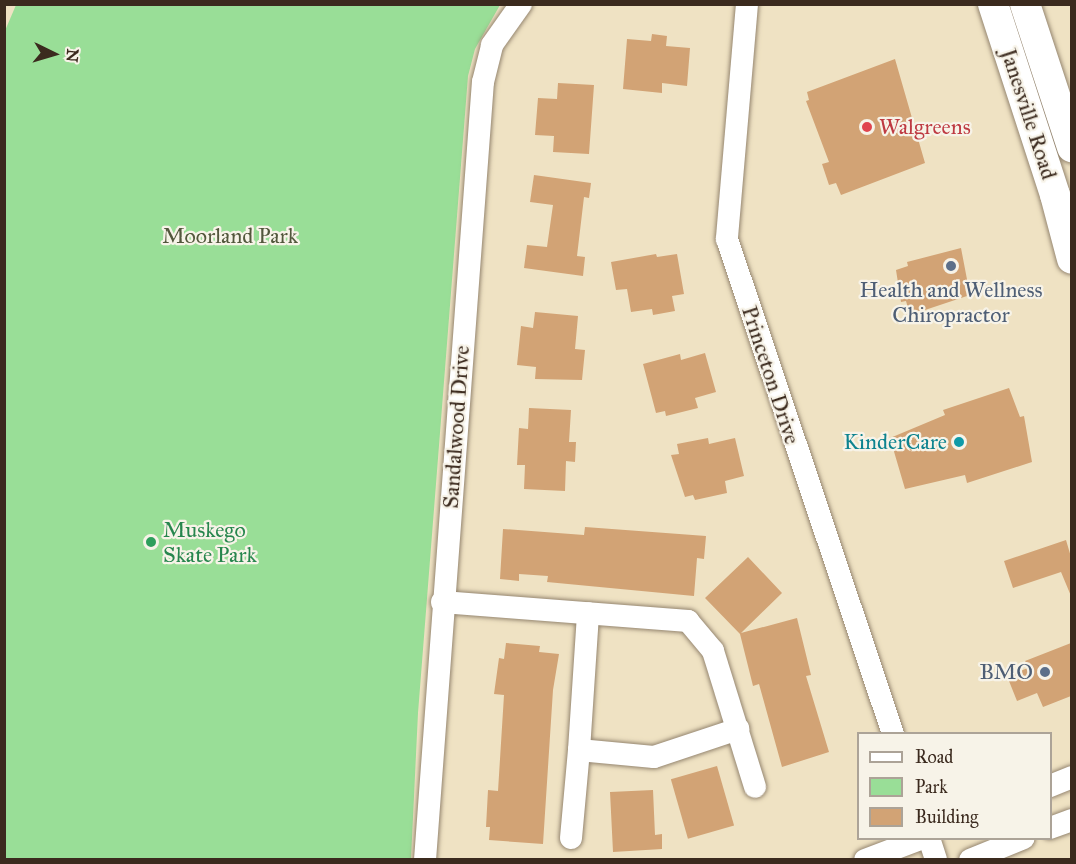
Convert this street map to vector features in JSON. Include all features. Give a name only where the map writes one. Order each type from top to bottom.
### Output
[{"type":"main road","name":"Janesville Road","points":[[993,4],[1055,195],[1071,259]]},
{"type":"main road","name":"Janesville Road","points":[[1025,4],[1071,147]]},
{"type":"street","name":"Sandalwood Drive","points":[[425,860],[442,602],[483,82],[492,45],[521,4]]},
{"type":"street","name":"Princeton Drive","points":[[747,4],[727,239],[892,732]]},
{"type":"street","points":[[442,602],[688,621],[713,651],[755,787]]},
{"type":"street","points":[[571,838],[588,613]]},
{"type":"street","points":[[579,750],[654,757],[738,729]]},
{"type":"street","points":[[1052,785],[1071,777]]},
{"type":"street","points":[[1052,827],[1071,820]]},
{"type":"street","points":[[865,860],[918,840]]},
{"type":"street","points":[[930,840],[936,860]]},
{"type":"street","points":[[970,860],[1019,840]]},
{"type":"green space","name":"Moorland Park","points":[[16,5],[500,5],[475,49],[468,76],[418,713],[411,859],[5,859],[4,33]]},
{"type":"building","points":[[652,34],[667,36],[666,46],[690,48],[687,86],[662,83],[662,93],[623,89],[627,39],[651,41]]},
{"type":"building","name":"Walgreens","points":[[895,59],[925,163],[841,195],[836,183],[829,185],[822,164],[829,162],[806,101],[809,100],[807,92]]},
{"type":"building","points":[[558,83],[594,85],[589,154],[553,152],[554,136],[535,135],[538,98],[557,99]]},
{"type":"building","points":[[534,175],[591,183],[589,198],[584,197],[577,256],[585,257],[583,276],[524,268],[527,245],[547,247],[553,205],[530,202]]},
{"type":"building","points":[[961,248],[970,295],[910,315],[906,301],[901,302],[896,270],[908,266],[907,262]]},
{"type":"building","points":[[656,254],[657,257],[677,254],[684,294],[672,296],[675,311],[653,315],[652,309],[631,312],[627,289],[616,290],[611,262]]},
{"type":"building","points":[[535,312],[578,316],[575,349],[585,350],[582,380],[535,379],[536,367],[517,365],[521,326],[533,328]]},
{"type":"building","points":[[705,353],[716,392],[695,398],[698,408],[666,416],[665,411],[656,413],[643,364],[680,354],[681,360]]},
{"type":"building","name":"KinderCare","points":[[1009,388],[1020,417],[1024,416],[1032,462],[967,483],[965,475],[905,489],[890,438],[945,415],[943,410]]},
{"type":"building","points":[[529,408],[571,410],[569,442],[576,442],[575,462],[566,461],[565,491],[524,489],[525,465],[517,465],[519,428],[528,429]]},
{"type":"building","points":[[708,438],[709,444],[735,438],[744,476],[725,481],[727,493],[695,500],[693,495],[685,497],[671,455],[679,454],[677,444]]},
{"type":"building","points":[[585,527],[706,536],[704,559],[697,558],[694,596],[547,582],[548,576],[519,574],[519,581],[500,579],[503,529],[584,535]]},
{"type":"building","points":[[1066,540],[1071,557],[1071,596],[1061,572],[1013,588],[1004,561]]},
{"type":"building","points":[[748,557],[782,593],[741,633],[797,618],[811,675],[806,676],[829,752],[782,767],[759,684],[753,686],[740,634],[705,598]]},
{"type":"building","points":[[506,643],[540,646],[539,652],[559,654],[553,690],[543,844],[489,840],[490,827],[486,827],[488,790],[498,791],[504,695],[494,694],[499,658],[504,659]]},
{"type":"building","name":"BMO","points":[[1071,643],[1071,696],[1043,707],[1037,693],[1017,701],[1007,676],[1028,668],[1025,661]]},
{"type":"building","points":[[717,766],[734,826],[688,839],[671,779]]},
{"type":"building","points":[[653,790],[655,835],[662,834],[662,849],[613,852],[610,792]]},
{"type":"place","name":"Walgreens","points":[[867,127]]},
{"type":"place","name":"Health and Wellness Chiropractor","points":[[951,266]]},
{"type":"place","name":"KinderCare","points":[[959,442]]},
{"type":"place","name":"Muskego Skate Park","points":[[151,542]]},
{"type":"place","name":"BMO","points":[[1045,672]]}]
